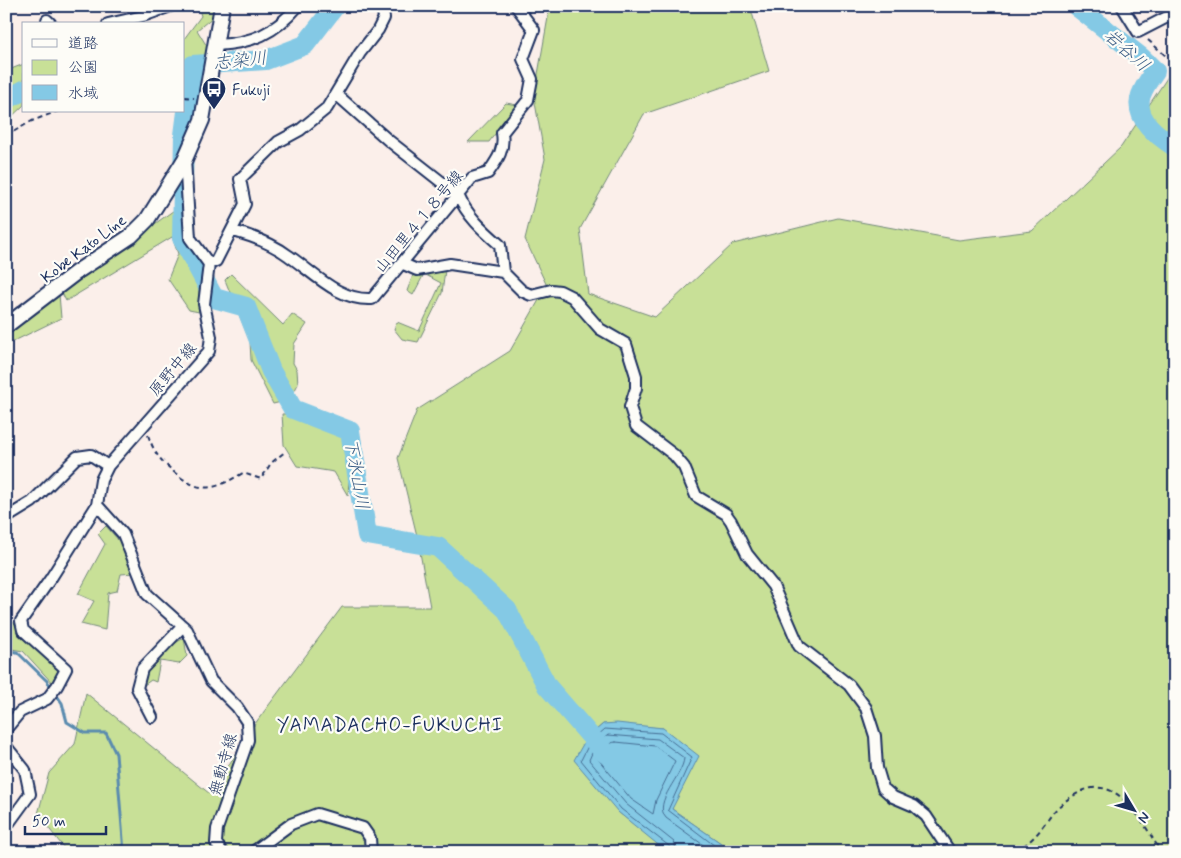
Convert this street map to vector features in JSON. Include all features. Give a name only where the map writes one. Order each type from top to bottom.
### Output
[{"type":"street","points":[[117,22],[143,16],[170,6]]},
{"type":"street","name":"Kobe Kato Line","points":[[6,326],[78,271],[138,230],[185,159],[202,120],[217,45],[222,6]]},
{"type":"street","points":[[217,45],[249,42],[282,23],[298,6]]},
{"type":"street","points":[[185,159],[190,238],[209,264],[216,261],[219,252],[233,231],[245,204],[240,179],[278,142],[300,130],[326,108],[360,53],[381,24],[384,18],[382,6]]},
{"type":"street","name":"山田里４１８号線","points":[[233,231],[248,235],[287,254],[333,289],[362,299],[372,298],[472,178],[488,173],[499,158],[504,144],[502,134],[528,100],[532,79],[523,59],[534,30],[516,6]]},
{"type":"street","points":[[1122,6],[1138,32],[1175,13]]},
{"type":"street","points":[[336,94],[388,140],[458,195],[463,207],[479,226],[500,245],[503,272]]},
{"type":"street","points":[[401,263],[417,270],[450,264],[503,272],[522,291],[531,294],[551,290],[560,291],[572,297],[600,329],[626,344],[636,376],[636,388],[630,407],[636,426],[679,461],[684,467],[696,496],[726,514],[747,554],[773,586],[800,646],[850,685],[866,708],[875,736],[877,768],[883,788],[893,797],[914,806],[926,816],[950,852]]},
{"type":"street","name":"原野中線","points":[[108,466],[209,351],[211,337],[204,304],[209,264]]},
{"type":"street","points":[[6,518],[32,502],[77,457],[91,455],[108,466],[101,480],[97,506],[51,578],[20,621],[23,630],[66,668],[57,686],[49,696],[20,712],[6,730]]},
{"type":"street","name":"無動寺線","points":[[97,506],[123,534],[147,594],[187,630],[211,681],[238,707],[247,722],[248,740],[217,829],[216,843],[222,852]]},
{"type":"street","points":[[152,717],[137,688],[142,669],[182,626]]},
{"type":"street","points":[[6,746],[25,770],[30,794],[6,827]]},
{"type":"street","points":[[253,852],[291,824],[317,814],[363,828],[370,838],[371,852]]},
{"type":"path","points":[[1138,32],[1175,64]]},
{"type":"path","points":[[6,136],[32,121],[55,112]]},
{"type":"path","points":[[142,427],[148,435],[153,451],[190,486],[220,486],[243,473],[261,479],[271,463],[286,451]]},
{"type":"path","points":[[1006,852],[1027,844],[1060,806],[1074,794],[1092,786],[1108,788],[1123,798],[1134,811],[1161,852]]},
{"type":"green space","points":[[198,6],[214,6],[213,17],[197,30],[208,48],[197,93],[185,92],[185,38],[201,16]]},
{"type":"green space","points":[[550,6],[750,6],[769,71],[644,114],[580,229],[588,294],[655,317],[733,244],[838,218],[959,240],[1032,231],[1121,147],[1175,66],[1175,852],[728,852],[728,848],[672,809],[663,728],[603,724],[586,739],[618,812],[669,852],[67,852],[38,814],[49,773],[75,744],[86,693],[210,794],[257,721],[342,607],[430,607],[417,536],[398,458],[417,410],[510,351],[547,286],[525,239],[545,159],[534,97]]},
{"type":"green space","points":[[22,65],[22,107],[6,122],[6,71]]},
{"type":"green space","points":[[506,103],[517,105],[489,142],[468,142]]},
{"type":"green space","points":[[177,208],[199,279],[199,312],[189,310],[168,279],[178,254],[172,237],[66,301],[61,291]]},
{"type":"green space","points":[[445,270],[442,293],[418,342],[402,339],[394,329],[397,322],[419,331],[441,283],[424,274],[413,295],[407,291],[413,275]]},
{"type":"green space","points":[[231,274],[283,325],[292,314],[307,324],[294,344],[293,363],[297,370],[298,384],[290,400],[273,404],[251,360],[250,342],[225,280]]},
{"type":"green space","points":[[59,294],[61,318],[6,345],[6,333],[23,323]]},
{"type":"green space","points":[[317,413],[352,425],[348,496],[334,472],[297,466],[284,445],[282,414]]},
{"type":"green space","points":[[106,526],[121,543],[134,573],[121,574],[117,591],[108,593],[105,630],[81,624],[94,601],[78,594],[105,544],[98,534]]},
{"type":"green space","points":[[6,615],[62,670],[55,686],[23,651],[6,648]]},
{"type":"green space","points":[[184,638],[187,656],[179,664],[160,661],[156,682],[151,680],[140,688],[146,671],[156,658]]},
{"type":"water","points":[[617,723],[663,728],[699,756],[672,809],[728,848],[728,852],[669,852],[618,812],[574,760],[586,739],[603,724]]},
{"type":"waterway","name":"志染川","points":[[193,65],[266,60],[305,45],[335,6]]},
{"type":"waterway","name":"岩谷川","points":[[1076,6],[1141,57],[1155,71],[1141,95],[1139,104],[1141,112],[1149,126],[1161,138],[1175,147]]},
{"type":"waterway","name":"下氷山川","points":[[193,65],[184,135],[182,238],[214,298],[246,307],[271,371],[293,409],[350,431],[367,535],[438,547],[507,610],[547,686],[605,753]]},
{"type":"waterway","name":"志染川","points":[[6,100],[22,91]]},
{"type":"waterway","points":[[6,651],[17,652],[47,681],[62,703],[67,722],[85,733],[106,733],[116,754],[124,852]]},
{"type":"place","name":"Fukuji","points":[[214,110]]},
{"type":"district","name":"YAMADACHO-FUKUCHI","points":[[390,724]]}]
